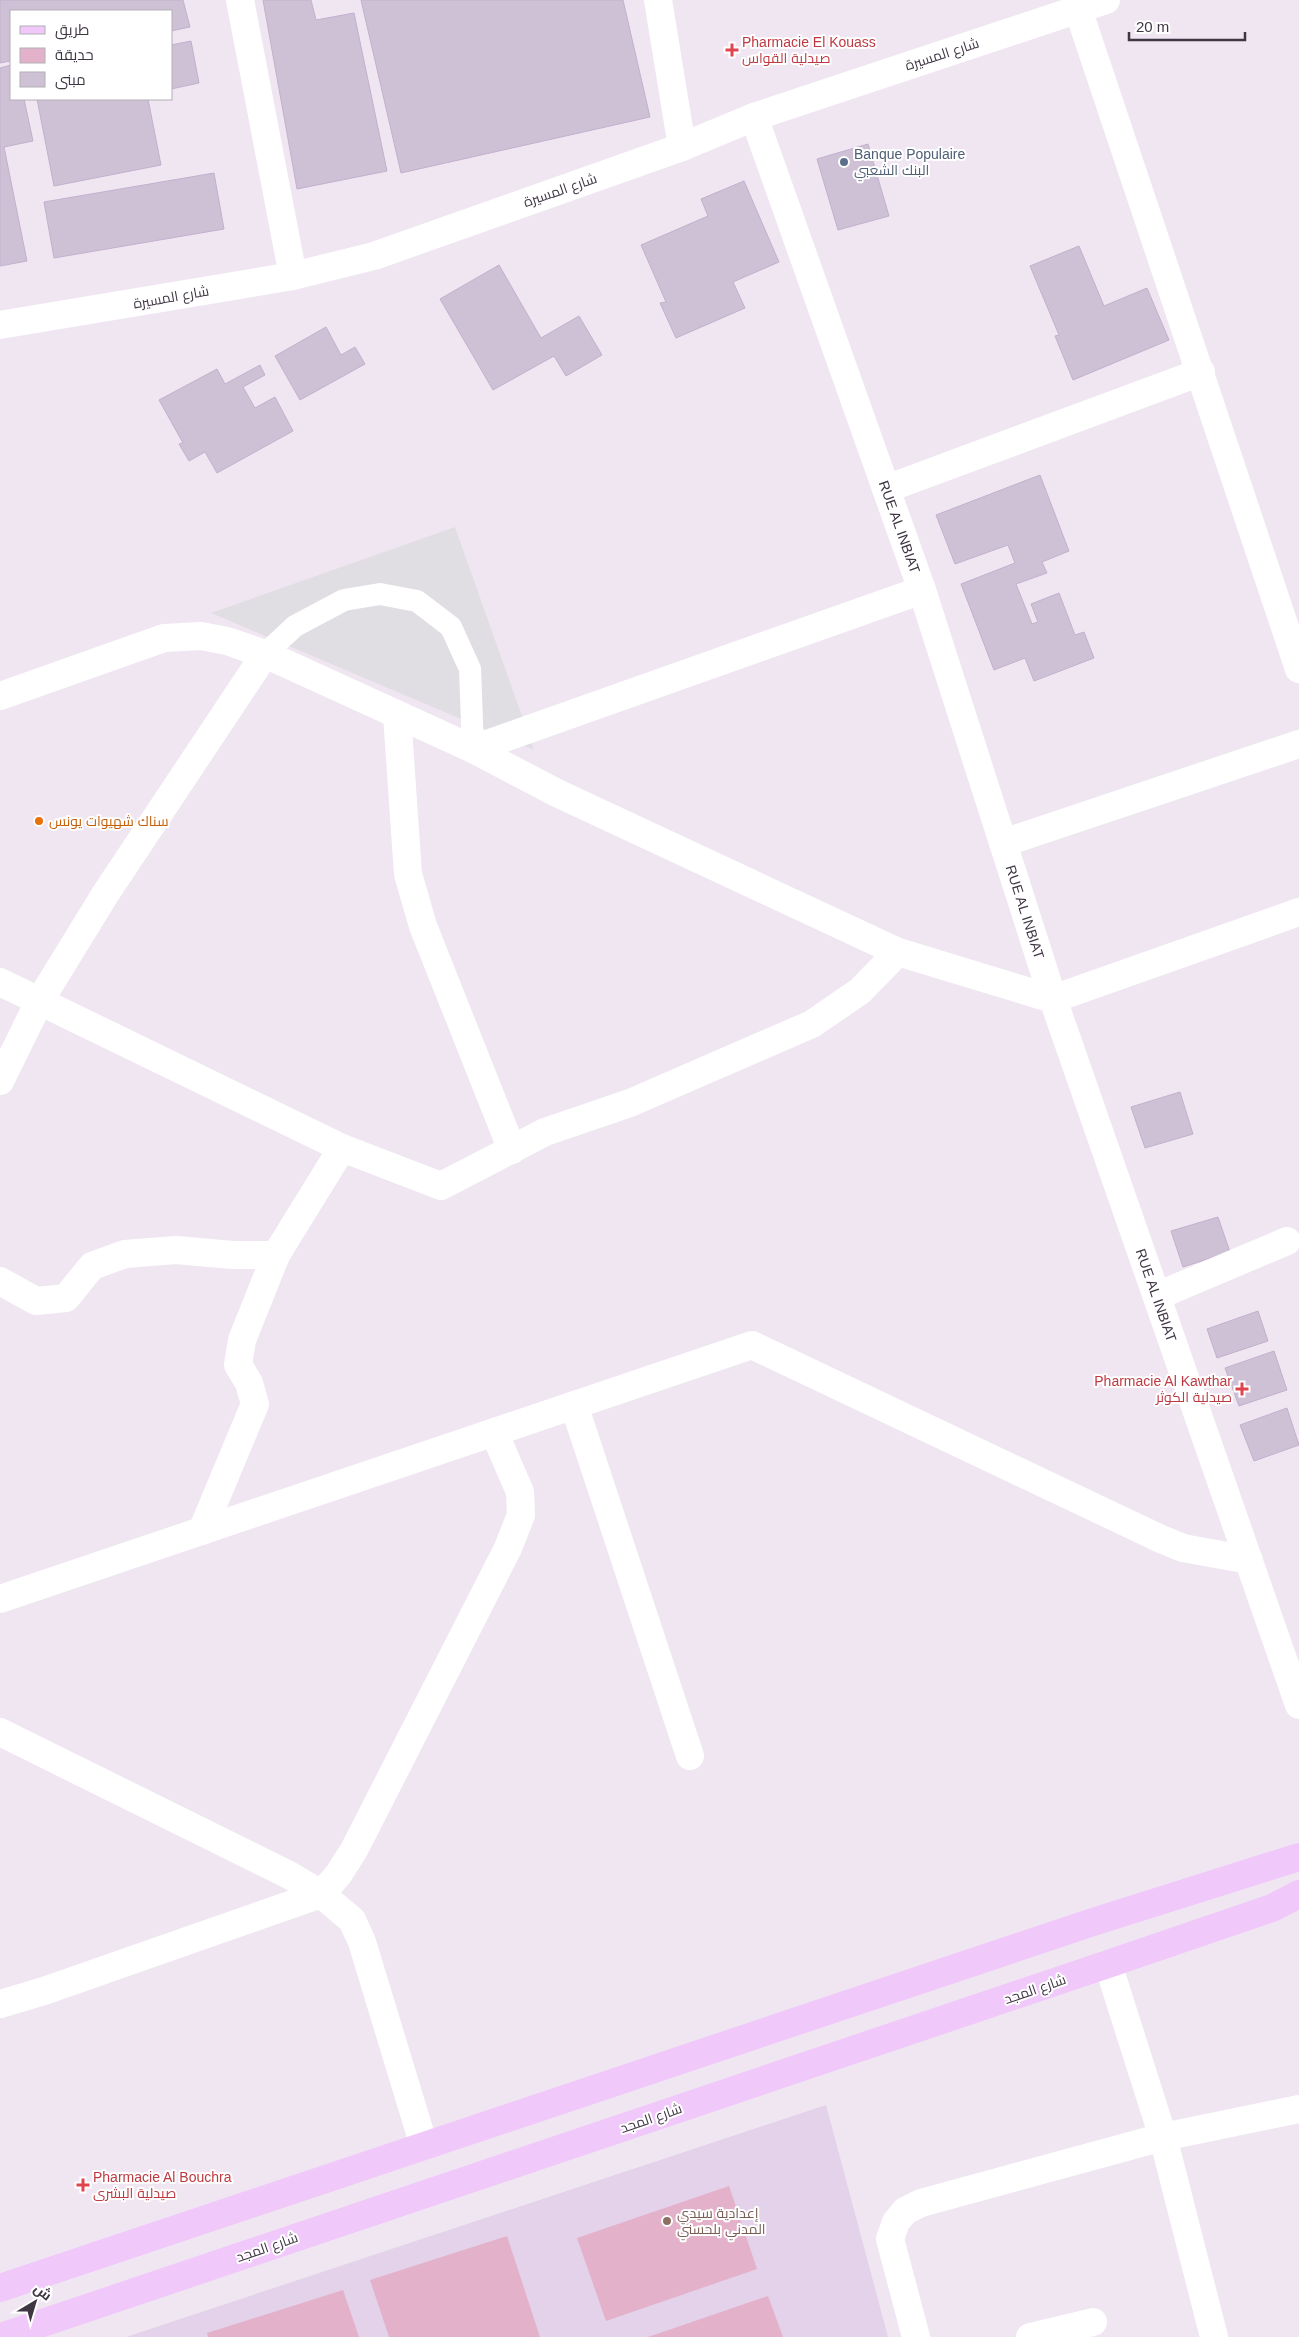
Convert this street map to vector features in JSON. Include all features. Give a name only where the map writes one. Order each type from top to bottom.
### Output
[{"type":"main road","points":[[0,2288],[1093,1922],[1299,1857]]},
{"type":"main road","name":"شارع المجد","points":[[1,2337],[1108,1964],[1272,1908],[1299,1894]]},
{"type":"street","points":[[240,0],[294,276]]},
{"type":"street","points":[[658,0],[682,147]]},
{"type":"street","name":"شارع المسيرة","points":[[0,326],[294,276],[374,256],[682,147],[754,117],[1106,0]]},
{"type":"street","points":[[1078,9],[1299,669]]},
{"type":"street","name":"RUE AL INBIAT","points":[[754,117],[922,590],[1053,999],[1249,1560],[1291,1662],[1299,1705]]},
{"type":"street","points":[[886,489],[1201,372]]},
{"type":"street","points":[[473,749],[922,590]]},
{"type":"street","points":[[0,696],[164,638],[201,636],[227,640],[264,654],[473,749],[557,793],[898,952],[1053,999],[1299,912]]},
{"type":"street","points":[[0,1081],[39,1002],[106,893],[264,654]]},
{"type":"street","points":[[397,715],[408,874],[423,926],[512,1150]]},
{"type":"street","points":[[1003,843],[1299,744]]},
{"type":"street","points":[[0,982],[342,1148],[441,1186],[545,1132],[630,1103],[812,1024],[860,990],[898,952]]},
{"type":"street","points":[[202,1531],[255,1404],[250,1383],[238,1365],[242,1340],[276,1255],[342,1148]]},
{"type":"street","points":[[1157,1296],[1288,1241]]},
{"type":"street","points":[[0,1281],[36,1301],[66,1298],[92,1266],[125,1254],[176,1250],[233,1255],[276,1255]]},
{"type":"street","points":[[0,1599],[752,1345],[1161,1539],[1183,1548],[1249,1560]]},
{"type":"street","points":[[574,1405],[690,1756]]},
{"type":"street","points":[[0,2004],[44,1991],[321,1894],[338,1876],[354,1850],[508,1548],[520,1515],[520,1492],[494,1432]]},
{"type":"street","points":[[0,1732],[289,1875],[321,1894],[352,1920],[362,1942],[424,2146]]},
{"type":"street","points":[[1108,1964],[1163,2137],[1214,2337]]},
{"type":"street","points":[[916,2337],[890,2240],[896,2222],[905,2212],[921,2203],[1163,2137],[1299,2108]]},
{"type":"street","points":[[1030,2337],[1093,2322]]},
{"type":"lane","points":[[264,654],[294,626],[344,600],[380,594],[417,601],[452,627],[470,668],[473,749]]},
{"type":"shaded area","points":[[455,527],[534,750],[211,613]]},
{"type":"shaded area","name":"إعدادية سيدي المدني بلحسني","points":[[826,2105],[888,2337],[126,2337]]},
{"type":"green space","points":[[729,2186],[757,2269],[606,2321],[577,2238]]},
{"type":"green space","points":[[507,2236],[540,2337],[389,2337],[370,2280]]},
{"type":"green space","points":[[343,2290],[359,2337],[208,2337],[207,2333]]},
{"type":"green space","points":[[768,2296],[783,2337],[648,2337]]},
{"type":"building","points":[[0,0],[183,0],[190,27],[172,31],[172,10],[10,10],[10,61],[0,63]]},
{"type":"building","points":[[263,0],[311,0],[316,20],[354,13],[387,171],[297,189]]},
{"type":"building","points":[[361,0],[623,0],[650,117],[401,173]]},
{"type":"building","points":[[191,41],[199,83],[172,89],[172,45]]},
{"type":"building","points":[[10,65],[10,100],[24,100],[33,141],[4,147],[27,261],[0,266],[0,68]]},
{"type":"building","points":[[37,100],[148,100],[161,165],[54,186]]},
{"type":"building","points":[[868,144],[889,216],[838,230],[817,159]]},
{"type":"building","points":[[214,173],[224,229],[54,258],[44,202]]},
{"type":"building","points":[[744,181],[779,262],[733,282],[745,308],[676,338],[660,303],[666,302],[641,245],[708,216],[701,199]]},
{"type":"building","points":[[1079,246],[1104,306],[1147,288],[1169,340],[1073,380],[1055,336],[1059,335],[1030,266]]},
{"type":"building","points":[[499,265],[541,338],[579,316],[602,355],[566,376],[554,356],[493,390],[440,299]]},
{"type":"building","points":[[326,327],[341,355],[355,347],[365,364],[300,400],[275,356]]},
{"type":"building","points":[[260,365],[265,375],[243,387],[255,408],[275,397],[293,431],[217,473],[205,452],[189,461],[179,444],[183,443],[159,400],[217,369],[225,384]]},
{"type":"building","points":[[1040,475],[1069,551],[1042,562],[1047,573],[1016,584],[1032,624],[1038,622],[1031,604],[1059,593],[1075,635],[1084,632],[1094,658],[1034,681],[1025,658],[994,670],[961,584],[1015,563],[1008,545],[955,564],[936,515]]},
{"type":"building","points":[[1180,1092],[1193,1134],[1145,1148],[1131,1107]]},
{"type":"building","points":[[1218,1217],[1230,1252],[1183,1267],[1171,1231]]},
{"type":"building","points":[[1258,1311],[1268,1341],[1217,1358],[1207,1329]]},
{"type":"building","points":[[1274,1351],[1287,1390],[1239,1406],[1225,1368]]},
{"type":"building","points":[[1287,1408],[1299,1445],[1254,1461],[1240,1425]]},
{"type":"place","name":"Pharmacie El Kouass صيدلية القواس","points":[[732,50]]},
{"type":"place","name":"Banque Populaire البنك الشعبي","points":[[844,162]]},
{"type":"place","name":"سناك شهيوات يونس","points":[[39,821]]},
{"type":"place","name":"Pharmacie Al Kawthar صيدلية الكوثر","points":[[1242,1389]]},
{"type":"place","name":"Pharmacie Al Bouchra صيدلية البشرى","points":[[83,2185]]},
{"type":"place","name":"إعدادية سيدي المدني بلحسني","points":[[667,2221]]}]
